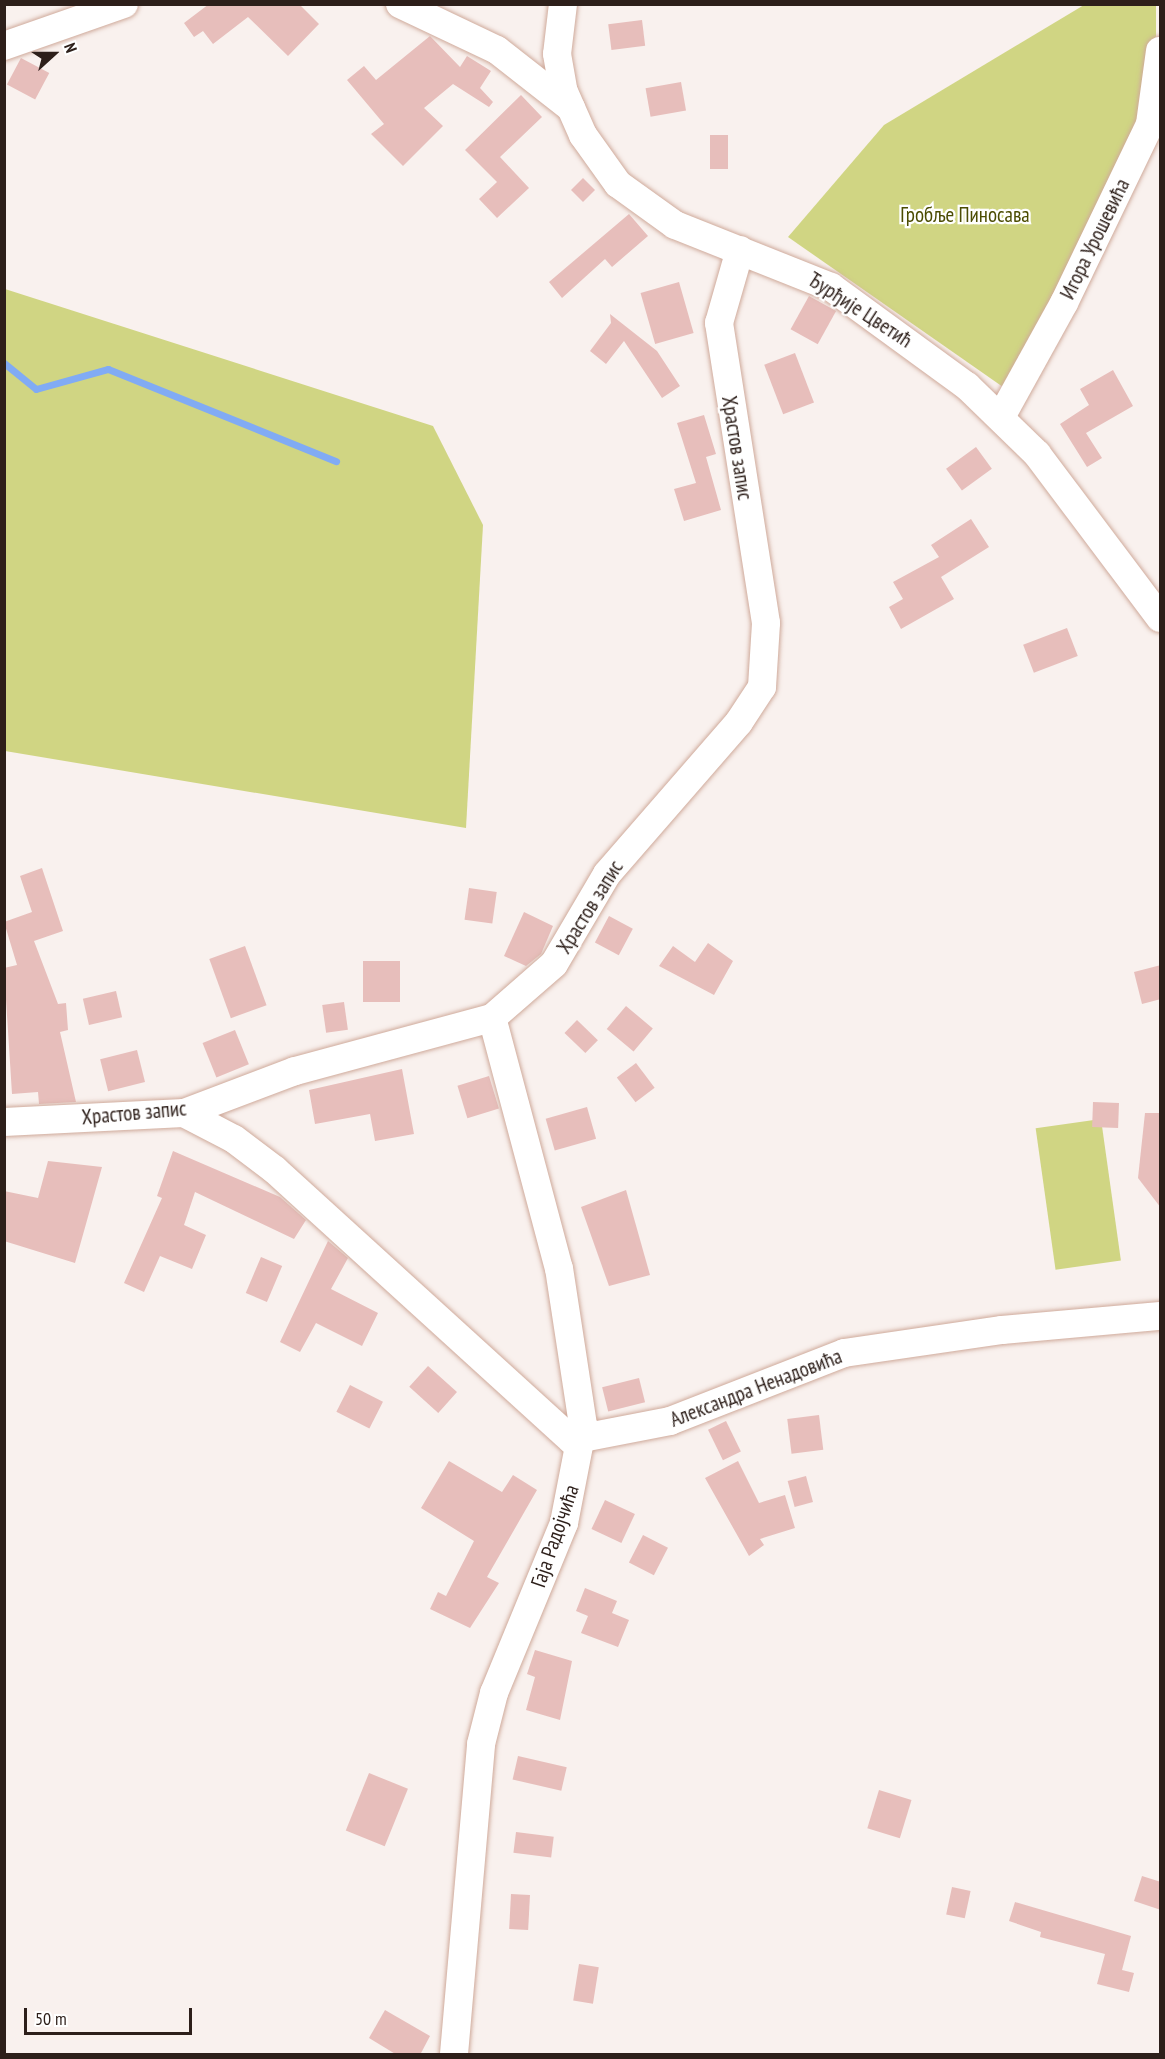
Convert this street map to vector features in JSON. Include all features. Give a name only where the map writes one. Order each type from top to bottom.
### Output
[{"type":"street","points":[[4,46],[124,4]]},
{"type":"street","points":[[400,4],[497,50],[570,108]]},
{"type":"street","name":"Ђурђије Цветић","points":[[563,4],[557,54],[570,108],[598,159],[644,207],[831,287],[925,352],[1001,417],[1073,498],[1161,618]]},
{"type":"street","name":"Игора Урошевића","points":[[1001,417],[1021,387],[1146,134],[1156,106],[1161,51]]},
{"type":"street","name":"Храстов запис","points":[[4,1122],[184,1113],[242,1090],[492,1018],[554,964],[607,874],[739,722],[762,687],[766,623],[719,323],[740,250]]},
{"type":"street","name":"Гаја Радојчића","points":[[454,2055],[481,1744],[494,1693],[564,1523],[582,1441],[582,1403],[559,1269],[492,1018]]},
{"type":"street","points":[[234,1139],[242,1090]]},
{"type":"street","points":[[184,1113],[234,1139],[558,1432],[582,1441]]},
{"type":"street","name":"Александра Ненадовића","points":[[582,1441],[702,1410],[844,1353],[1002,1330],[1161,1316]]},
{"type":"green space","name":"Гробље Пиносава","points":[[1084,5],[1156,5],[1156,49],[1142,115],[1088,233],[1003,387],[788,237],[884,125]]},
{"type":"green space","points":[[5,289],[433,426],[483,525],[466,828],[5,751]]},
{"type":"green space","points":[[1101,1119],[1121,1261],[1056,1270],[1036,1128]]},
{"type":"building","points":[[209,4],[299,4],[319,24],[288,56],[248,17],[213,44],[203,31],[194,37],[184,23]]},
{"type":"building","points":[[642,20],[645,46],[611,50],[608,24]]},
{"type":"building","points":[[430,36],[460,67],[467,56],[491,71],[480,88],[493,102],[489,107],[453,84],[424,108],[443,126],[403,166],[371,134],[384,124],[347,80],[364,66],[376,80]]},
{"type":"building","points":[[21,58],[49,73],[35,100],[7,84]]},
{"type":"building","points":[[681,82],[686,111],[651,117],[646,88]]},
{"type":"building","points":[[521,95],[542,117],[500,157],[529,188],[497,218],[479,199],[497,182],[465,150]]},
{"type":"building","points":[[710,135],[728,135],[728,169],[710,169]]},
{"type":"building","points":[[583,178],[595,190],[583,202],[571,190]]},
{"type":"building","points":[[629,214],[648,236],[612,267],[605,259],[562,298],[549,282]]},
{"type":"building","points":[[679,282],[694,333],[655,344],[641,293]]},
{"type":"building","points":[[809,296],[836,311],[818,344],[791,329]]},
{"type":"building","points":[[610,314],[657,351],[680,386],[662,398],[624,341],[606,364],[590,351],[611,323]]},
{"type":"building","points":[[795,353],[814,402],[783,414],[764,365]]},
{"type":"building","points":[[1113,370],[1133,406],[1086,433],[1102,458],[1087,467],[1060,424],[1089,405],[1080,389]]},
{"type":"building","points":[[704,415],[716,454],[706,457],[721,510],[684,521],[674,489],[696,483],[677,423]]},
{"type":"building","points":[[976,447],[992,469],[962,491],[946,469]]},
{"type":"building","points":[[971,519],[989,547],[941,577],[954,599],[901,629],[889,607],[903,599],[893,582],[939,557],[931,545]]},
{"type":"building","points":[[1067,628],[1078,656],[1034,673],[1023,645]]},
{"type":"building","points":[[42,868],[63,931],[34,941],[58,1004],[66,1003],[68,1030],[60,1032],[76,1102],[39,1104],[38,1092],[12,1094],[4,968],[17,965],[4,922],[32,912],[20,876]]},
{"type":"building","points":[[469,888],[497,892],[492,924],[465,920]]},
{"type":"building","points":[[524,912],[553,926],[541,954],[526,966],[504,956]]},
{"type":"building","points":[[609,916],[633,929],[619,955],[595,942]]},
{"type":"building","points":[[708,943],[733,961],[714,995],[659,966],[673,946],[695,962]]},
{"type":"building","points":[[245,946],[267,1005],[231,1018],[209,959]]},
{"type":"building","points":[[363,961],[400,961],[400,1002],[363,1002]]},
{"type":"building","points":[[1161,965],[1161,999],[1142,1004],[1134,972]]},
{"type":"building","points":[[116,991],[122,1017],[89,1025],[83,999]]},
{"type":"building","points":[[344,1002],[348,1030],[326,1033],[322,1005]]},
{"type":"building","points":[[626,1006],[653,1028],[634,1051],[607,1029]]},
{"type":"building","points":[[577,1020],[598,1040],[585,1053],[564,1033]]},
{"type":"building","points":[[235,1030],[249,1064],[216,1077],[203,1043]]},
{"type":"building","points":[[137,1050],[145,1082],[108,1091],[100,1059]]},
{"type":"building","points":[[636,1063],[655,1088],[635,1102],[617,1077]]},
{"type":"building","points":[[402,1069],[414,1134],[375,1141],[370,1114],[315,1124],[309,1090]]},
{"type":"building","points":[[489,1076],[499,1109],[467,1118],[457,1086]]},
{"type":"building","points":[[1093,1102],[1119,1103],[1118,1128],[1092,1127]]},
{"type":"building","points":[[587,1107],[596,1139],[555,1151],[546,1119]]},
{"type":"building","points":[[1145,1113],[1161,1113],[1161,1208],[1138,1178]]},
{"type":"building","points":[[173,1151],[280,1197],[306,1220],[294,1239],[195,1192],[184,1225],[206,1235],[192,1269],[160,1256],[144,1292],[124,1283],[162,1198],[157,1196]]},
{"type":"building","points":[[48,1161],[102,1167],[75,1263],[4,1241],[4,1191],[38,1198]]},
{"type":"building","points":[[626,1190],[650,1275],[609,1286],[581,1207]]},
{"type":"building","points":[[328,1241],[348,1258],[331,1289],[378,1313],[362,1346],[316,1323],[300,1352],[280,1342]]},
{"type":"building","points":[[261,1257],[282,1266],[267,1302],[246,1293]]},
{"type":"building","points":[[428,1366],[457,1392],[438,1413],[409,1387]]},
{"type":"building","points":[[639,1378],[645,1402],[608,1411],[602,1387]]},
{"type":"building","points":[[350,1385],[383,1402],[369,1429],[336,1412]]},
{"type":"building","points":[[819,1415],[823,1450],[792,1454],[787,1419]]},
{"type":"building","points":[[726,1421],[741,1452],[723,1460],[708,1430]]},
{"type":"building","points":[[449,1461],[502,1492],[513,1475],[537,1490],[487,1577],[499,1583],[470,1628],[430,1609],[438,1592],[446,1596],[474,1541],[421,1508]]},
{"type":"building","points":[[738,1461],[759,1503],[785,1495],[795,1528],[760,1539],[764,1545],[749,1556],[705,1478]]},
{"type":"building","points":[[806,1476],[813,1502],[795,1507],[788,1481]]},
{"type":"building","points":[[605,1500],[635,1514],[621,1543],[591,1529]]},
{"type":"building","points":[[643,1535],[668,1548],[654,1575],[629,1563]]},
{"type":"building","points":[[585,1588],[617,1601],[612,1613],[629,1620],[618,1647],[581,1633],[588,1616],[576,1611]]},
{"type":"building","points":[[535,1650],[572,1661],[560,1720],[526,1710],[535,1677],[527,1674]]},
{"type":"building","points":[[518,1756],[567,1767],[561,1791],[513,1779]]},
{"type":"building","points":[[369,1773],[408,1789],[385,1846],[346,1830]]},
{"type":"building","points":[[879,1790],[912,1800],[900,1838],[867,1828]]},
{"type":"building","points":[[516,1832],[554,1837],[551,1857],[513,1853]]},
{"type":"building","points":[[1142,1876],[1161,1882],[1161,1910],[1134,1901]]},
{"type":"building","points":[[952,1887],[971,1891],[965,1918],[946,1914]]},
{"type":"building","points":[[511,1894],[530,1895],[528,1930],[509,1929]]},
{"type":"building","points":[[1015,1902],[1131,1936],[1122,1970],[1134,1973],[1129,1992],[1097,1984],[1105,1954],[1040,1937],[1041,1932],[1009,1921]]},
{"type":"building","points":[[579,1964],[599,1967],[593,2004],[573,2001]]},
{"type":"building","points":[[385,2010],[430,2036],[420,2055],[397,2055],[369,2038]]},
{"type":"waterway","points":[[4,363],[36,389],[108,369],[336,461]]}]
